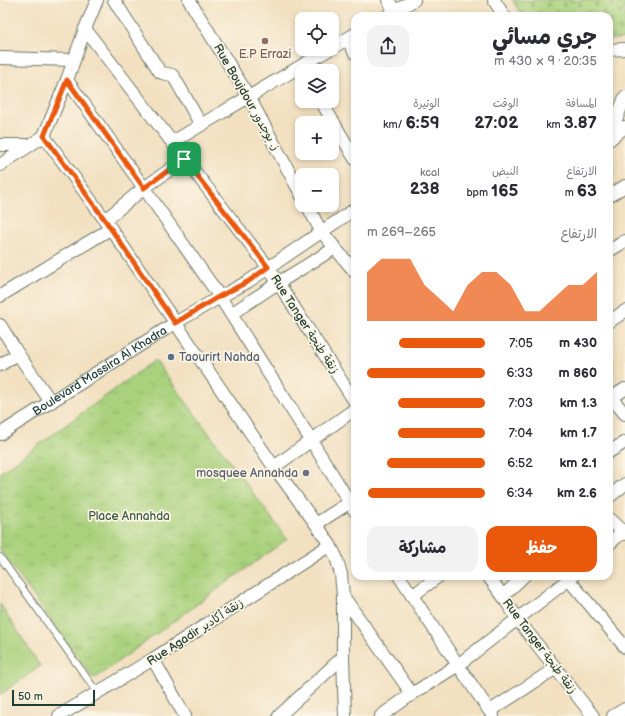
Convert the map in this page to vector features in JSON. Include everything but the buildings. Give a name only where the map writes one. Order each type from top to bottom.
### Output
[{"type":"street","points":[[0,165],[44,136],[97,0]]},
{"type":"street","points":[[114,0],[160,72],[172,75],[174,77],[201,124]]},
{"type":"street","name":"Rue Boujdour ز. بوجدور","points":[[190,0],[249,97],[295,183]]},
{"type":"street","points":[[388,0],[392,12]]},
{"type":"street","points":[[396,12],[414,0]]},
{"type":"street","points":[[494,0],[502,12]]},
{"type":"street","name":"Rue Tanger زنقة طنجة","points":[[85,29],[268,267],[351,396]]},
{"type":"street","points":[[339,44],[351,37]]},
{"type":"street","points":[[613,50],[625,48]]},
{"type":"street","points":[[309,64],[320,56]]},
{"type":"street","points":[[0,58],[73,60]]},
{"type":"street","points":[[173,142],[201,124],[295,73]]},
{"type":"street","points":[[67,80],[220,296],[351,501]]},
{"type":"street","points":[[613,128],[625,97]]},
{"type":"street","points":[[325,108],[351,152]]},
{"type":"street","points":[[613,134],[625,127]]},
{"type":"street","points":[[44,136],[108,224],[274,467],[330,545],[336,557],[343,586],[345,716]]},
{"type":"street","points":[[0,145],[30,145]]},
{"type":"street","points":[[0,296],[108,224],[144,188],[184,159]]},
{"type":"street","points":[[613,194],[625,186]]},
{"type":"street","name":"Boulevard Massira Al Khadra","points":[[0,434],[175,323],[220,296],[249,281],[351,211]]},
{"type":"street","points":[[311,212],[321,231],[351,267]]},
{"type":"street","points":[[613,249],[625,241]]},
{"type":"street","points":[[231,314],[335,248]]},
{"type":"street","points":[[613,320],[625,312]]},
{"type":"street","points":[[0,325],[18,354],[52,402]]},
{"type":"street","points":[[0,365],[18,354]]},
{"type":"street","points":[[613,395],[625,389]]},
{"type":"street","points":[[613,400],[625,414]]},
{"type":"street","points":[[274,467],[351,412]]},
{"type":"street","points":[[613,450],[625,442]]},
{"type":"street","points":[[613,494],[625,484]]},
{"type":"street","points":[[316,524],[351,505]]},
{"type":"street","points":[[613,522],[624,532],[613,541]]},
{"type":"street","name":"Rue Agadir زنقة أكادير","points":[[58,716],[153,659],[330,545]]},
{"type":"street","points":[[402,580],[492,713],[556,668]]},
{"type":"street","points":[[412,596],[434,580]]},
{"type":"street","name":"Rue Tanger زنقة طنجة","points":[[491,580],[518,620],[593,716]]},
{"type":"street","points":[[503,596],[520,580]]},
{"type":"street","points":[[387,714],[412,694],[458,665],[568,580]]},
{"type":"street","points":[[573,580],[625,647]]},
{"type":"street","points":[[343,596],[412,694]]},
{"type":"street","points":[[279,716],[343,657]]},
{"type":"street","points":[[153,659],[186,716]]},
{"type":"street","points":[[613,716],[625,709]]},
{"type":"lane","points":[[0,557],[97,692]]},
{"type":"green space","points":[[512,0],[625,0],[625,38],[613,40],[613,12],[520,12]]},
{"type":"green space","name":"Place Annahda","points":[[155,360],[287,539],[94,679],[0,550],[0,473]]},
{"type":"green space","points":[[0,604],[40,666],[0,695]]},
{"type":"place","name":"E.P Errazi","points":[[265,41]]},
{"type":"place","name":"Taourirt Nahda","points":[[171,357]]},
{"type":"place","name":"mosquee Annahda","points":[[306,473]]},
{"type":"route","points":[[67,80],[144,188],[184,159],[268,267],[249,281],[220,296],[175,323],[105,220],[44,136],[67,80]]}]
